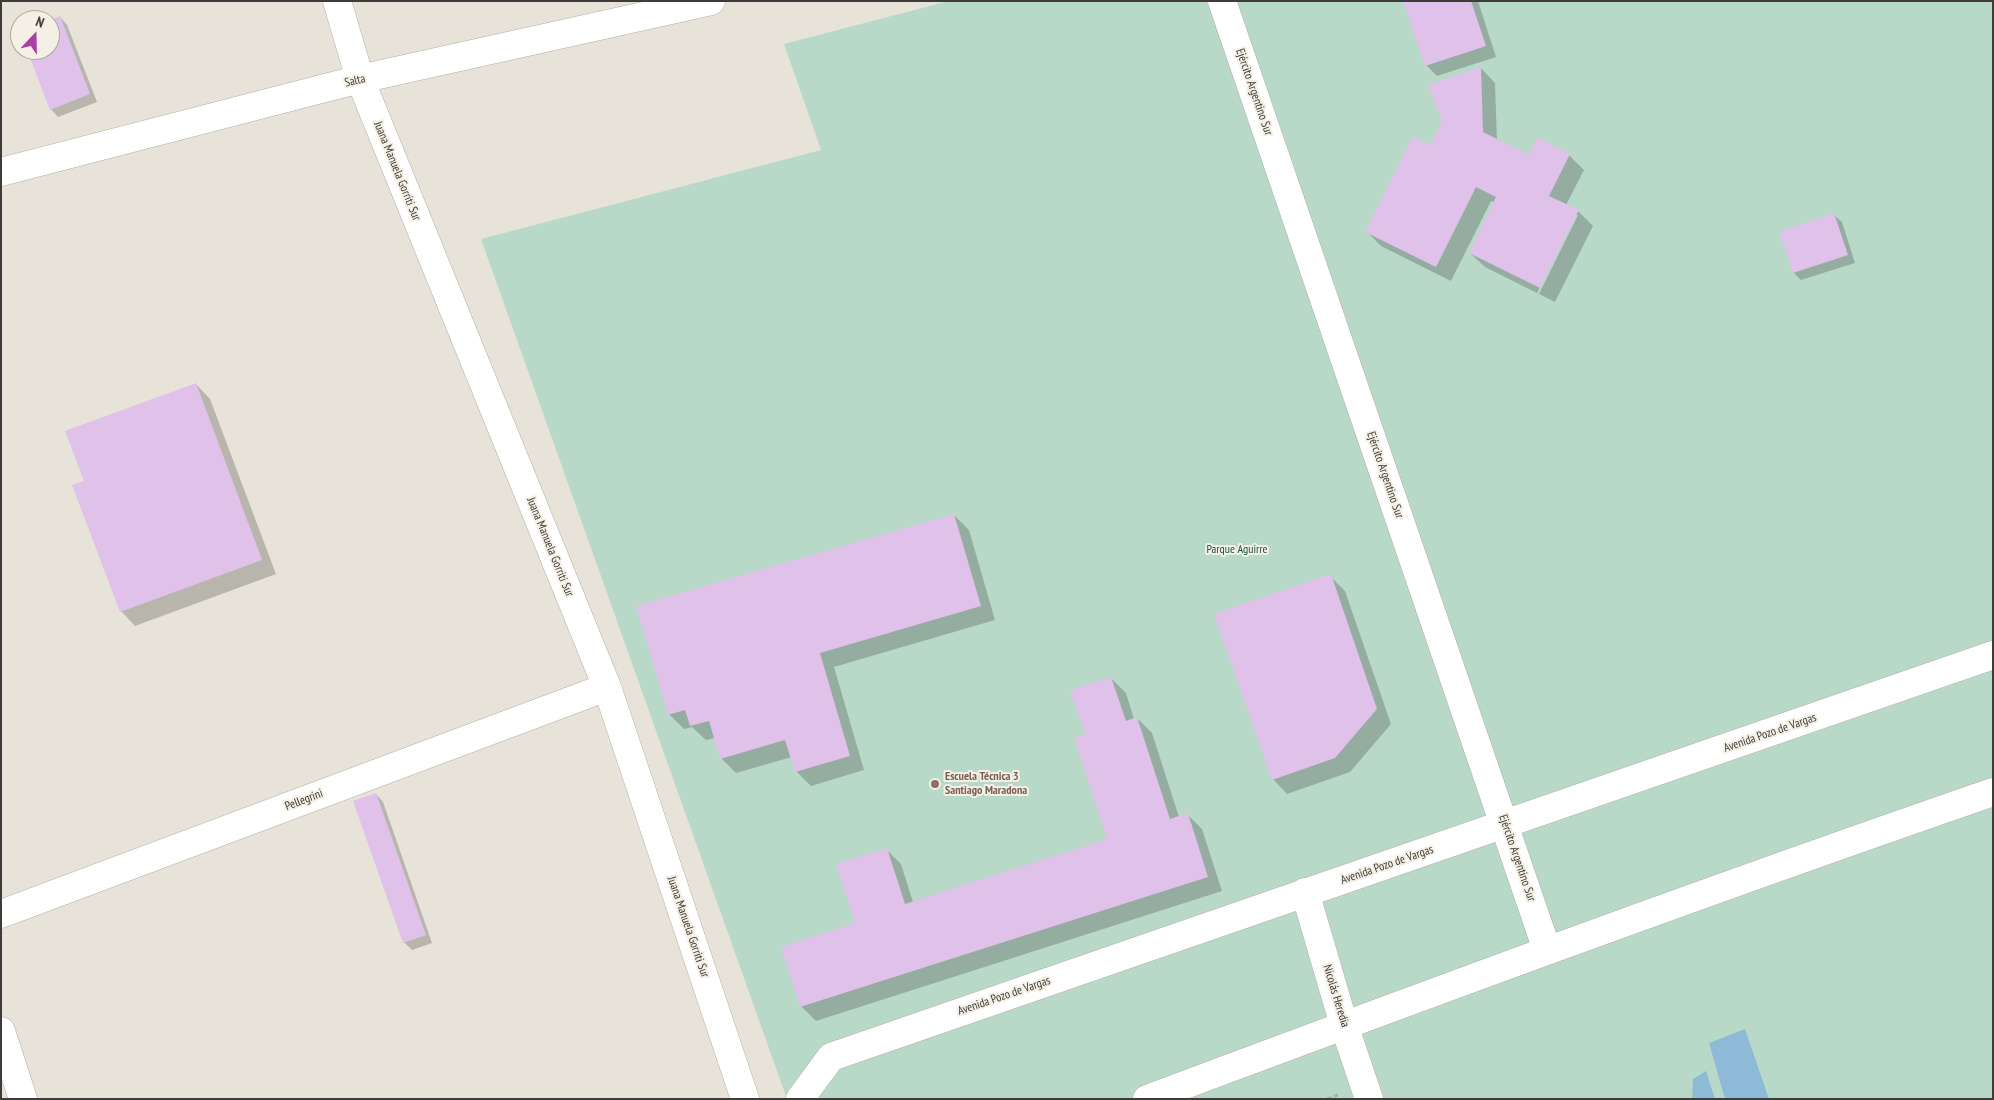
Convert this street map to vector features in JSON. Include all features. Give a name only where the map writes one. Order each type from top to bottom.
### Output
[{"type":"street","name":"Juana Manuela Gorriti Sur","points":[[337,1],[360,79],[607,686],[745,1099]]},
{"type":"street","name":"Salta","points":[[1,172],[360,79],[711,1]]},
{"type":"street","name":"Ejército Argentino Sur","points":[[1222,1],[1506,825],[1547,950]]},
{"type":"street","name":"Avenida Pozo de Vargas","points":[[800,1099],[831,1057],[1993,656]]},
{"type":"street","name":"Pellegrini","points":[[1,914],[607,686]]},
{"type":"street","points":[[1147,1099],[1547,950],[1993,792]]},
{"type":"street","name":"Nicolás Heredia","points":[[1305,892],[1344,1025],[1370,1099]]},
{"type":"street","points":[[1,1031],[23,1099]]},
{"type":"green space","name":"Parque Aguirre","points":[[949,1],[1993,1],[1993,1099],[787,1099],[481,239],[821,150],[784,44]]},
{"type":"water","points":[[1745,1029],[1769,1099],[1725,1099],[1709,1043]]},
{"type":"water","points":[[1706,1071],[1715,1099],[1692,1099],[1693,1079]]},
{"type":"building","points":[[1403,1],[1471,1],[1486,46],[1425,66]]},
{"type":"building","points":[[60,16],[90,94],[50,110],[31,60],[60,60]]},
{"type":"building","points":[[1481,67],[1483,132],[1529,155],[1537,137],[1570,154],[1549,196],[1579,210],[1540,288],[1469,253],[1496,197],[1476,187],[1436,267],[1365,232],[1413,136],[1430,145],[1442,122],[1428,85]]},
{"type":"building","points":[[1834,213],[1848,255],[1793,273],[1779,232]]},
{"type":"building","points":[[196,383],[262,560],[120,612],[72,485],[84,481],[65,431]]},
{"type":"building","points":[[954,514],[981,606],[820,653],[850,756],[795,772],[785,740],[720,759],[709,721],[690,726],[685,710],[668,715],[636,606]]},
{"type":"building","points":[[1331,574],[1377,709],[1335,758],[1272,780],[1214,614]]},
{"type":"building","points":[[1111,677],[1126,721],[1137,717],[1170,819],[1188,813],[1208,877],[800,1007],[781,947],[855,923],[836,864],[887,848],[905,904],[1107,839],[1074,738],[1085,734],[1070,690]]},
{"type":"building","points":[[376,793],[426,935],[403,943],[353,801]]},
{"type":"place","name":"Escuela Técnica 3 Santiago Maradona","points":[[935,784]]}]
